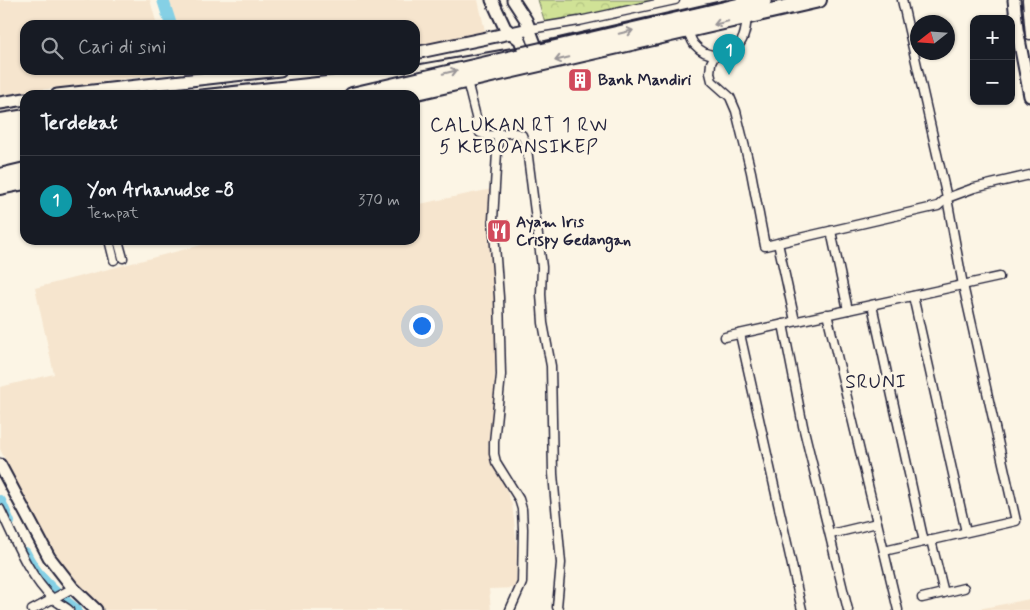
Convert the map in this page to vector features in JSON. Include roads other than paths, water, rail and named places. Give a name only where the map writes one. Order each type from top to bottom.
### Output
[{"type":"highway","points":[[420,91],[467,81],[534,59],[764,0]]},
{"type":"highway","points":[[377,90],[688,30],[820,0]]},
{"type":"highway","points":[[0,176],[20,171]]},
{"type":"highway","points":[[0,187],[20,183]]},
{"type":"street","points":[[492,0],[505,28],[520,40],[534,59]]},
{"type":"street","points":[[513,0],[522,12],[530,29],[534,59]]},
{"type":"street","points":[[420,52],[510,32],[579,21],[675,0]]},
{"type":"street","points":[[884,551],[1016,521],[963,285],[947,198],[902,0]]},
{"type":"street","points":[[1014,0],[1023,15],[1030,35]]},
{"type":"street","points":[[1027,0],[1023,15],[1030,96]]},
{"type":"street","points":[[688,30],[694,44],[703,52],[715,55],[730,52],[741,42],[744,36],[747,17]]},
{"type":"street","points":[[715,55],[711,62],[710,72],[712,81],[730,97],[736,110],[751,172],[765,246],[938,206],[947,198],[974,188],[1030,175]]},
{"type":"street","points":[[102,90],[235,75]]},
{"type":"street","points":[[467,81],[480,133],[483,135],[498,135],[515,131],[522,135],[527,149],[542,268],[543,323],[551,366],[554,474],[561,563],[557,606],[559,610]]},
{"type":"street","points":[[0,103],[20,100]]},
{"type":"street","points":[[498,135],[493,220],[499,297],[502,375],[494,454],[496,462],[519,499],[522,509],[523,529],[522,583],[510,610]]},
{"type":"street","points":[[831,231],[848,310]]},
{"type":"street","points":[[778,244],[795,321]]},
{"type":"street","points":[[110,245],[114,260]]},
{"type":"street","points":[[119,245],[123,258]]},
{"type":"street","points":[[726,337],[999,277]]},
{"type":"street","points":[[913,296],[966,532]]},
{"type":"street","points":[[872,305],[928,541],[944,593]]},
{"type":"street","points":[[828,314],[898,610]]},
{"type":"street","points":[[783,324],[803,426],[831,534],[848,610]]},
{"type":"street","points":[[740,334],[802,610]]},
{"type":"street","points":[[0,465],[49,557],[71,589],[96,610]]},
{"type":"street","points":[[0,509],[22,554],[39,582],[69,610]]},
{"type":"street","points":[[831,534],[877,523]]},
{"type":"street","points":[[922,598],[964,588]]},
{"type":"street","points":[[32,610],[71,589]]},
{"type":"waterway","points":[[163,0],[169,20]]},
{"type":"waterway","points":[[0,501],[9,522]]},
{"type":"waterway","points":[[25,553],[35,570],[47,584],[76,610]]},
{"type":"railway","points":[[420,64],[523,46],[726,0]]},
{"type":"railway","points":[[196,90],[335,75]]},
{"type":"railway","points":[[0,113],[20,110]]},
{"type":"place","name":"Yon Arhanudse -8","points":[[729,75]]},
{"type":"place","name":"Bank Mandiri","points":[[580,80]]},
{"type":"place","name":"Ayam Iris Crispy Gedangan","points":[[499,231]]},
{"type":"district","name":"CALUKAN RT 1 RW 5 KEBOANSIKEP","points":[[519,136]]},
{"type":"district","name":"SRUNI","points":[[876,382]]}]
